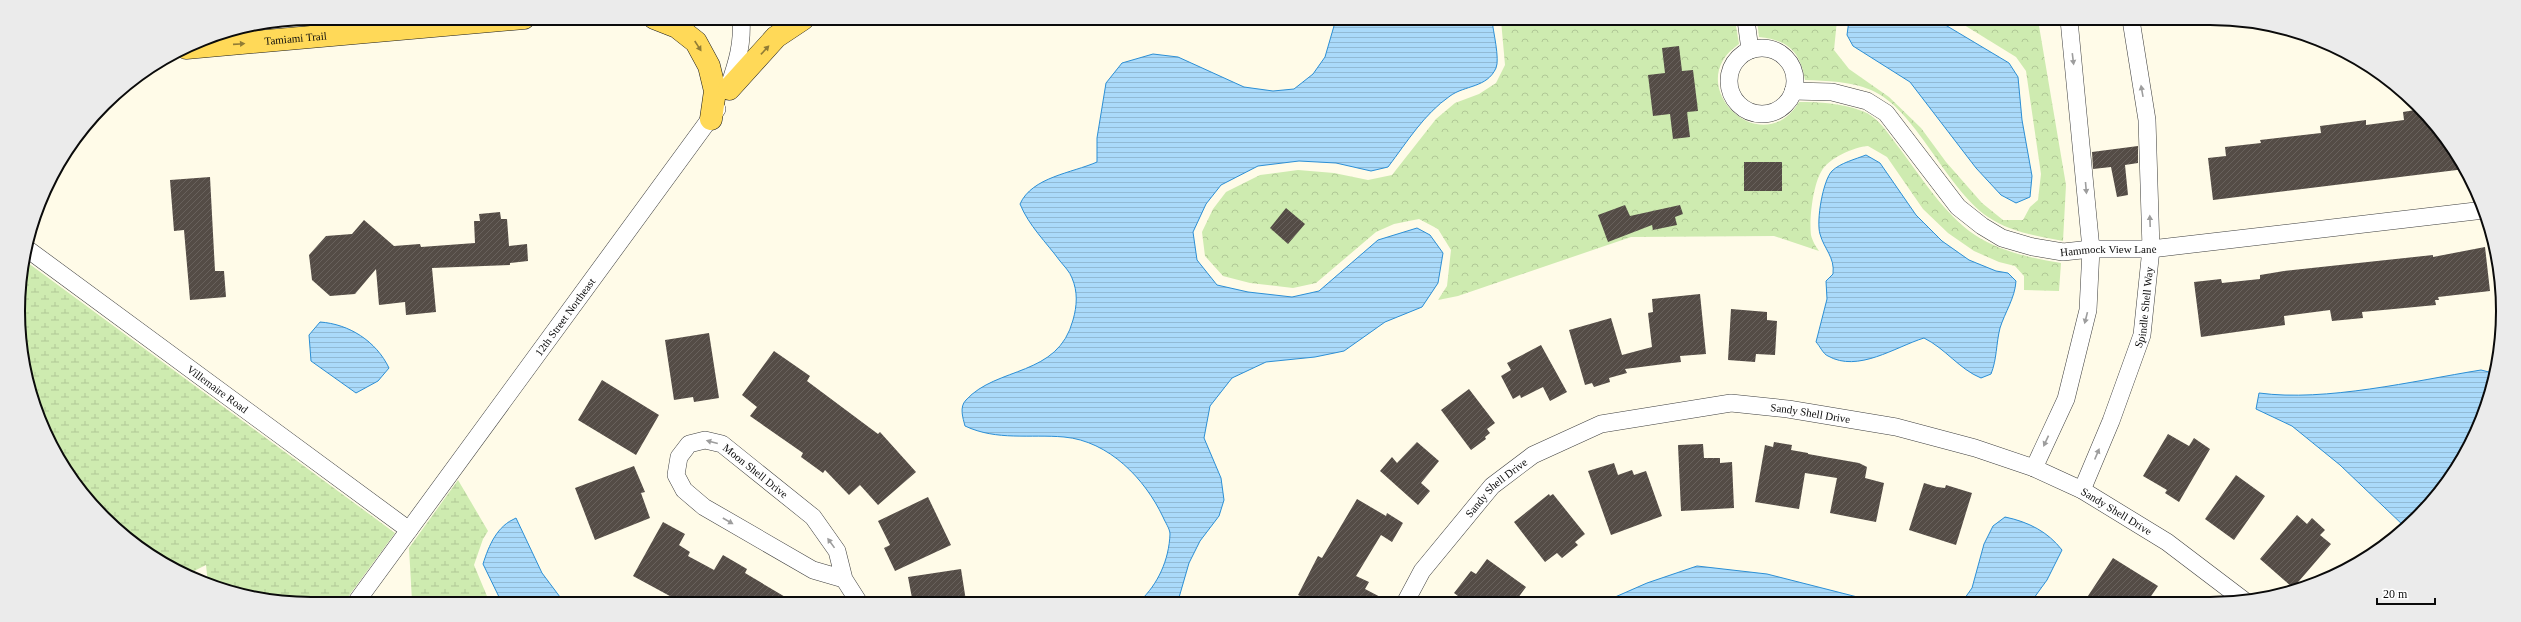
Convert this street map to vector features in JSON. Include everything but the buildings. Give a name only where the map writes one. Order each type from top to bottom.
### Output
[{"type":"main road","name":"Tamiami Trail","points":[[203,46],[445,25]]},
{"type":"main road","points":[[672,25],[677,27],[696,42],[709,66],[715,91],[711,119]]},
{"type":"main road","points":[[728,88],[776,37],[794,25]]},
{"type":"street","name":"12th Street Northeast","points":[[362,597],[711,119],[728,88],[738,60],[742,35],[741,25]]},
{"type":"street","points":[[1747,25],[1750,50]]},
{"type":"street","points":[[2034,468],[2066,399],[2088,310],[2091,249],[2069,25]]},
{"type":"street","name":"Spindle Shell Way","points":[[2082,490],[2111,421],[2142,335],[2151,249],[2147,120],[2132,25]]},
{"type":"street","points":[[1771,49],[1780,54],[1793,70],[1793,91],[1782,107],[1773,112],[1755,113],[1738,104],[1732,95],[1729,84],[1729,73],[1734,63],[1741,55],[1750,50],[1771,49]]},
{"type":"street","name":"Hammock View Lane","points":[[1793,91],[1832,92],[1867,100],[1886,113],[1958,207],[1982,226],[2002,238],[2033,247],[2063,252],[2091,249],[2151,249],[2478,211]]},
{"type":"street","name":"Villemaire Road","points":[[31,252],[410,530]]},
{"type":"street","name":"Sandy Shell Drive","points":[[1409,597],[1422,571],[1492,486],[1533,455],[1601,424],[1731,403],[1788,408],[1896,427],[1975,448],[2034,468],[2082,490],[2167,542],[2237,596]]},
{"type":"street","name":"Moon Shell Drive","points":[[844,579],[813,570],[704,507],[684,490],[676,474],[679,457],[689,444],[705,440],[722,444],[813,517],[837,551],[844,579],[855,597]]},
{"type":"green space","points":[[1501,25],[1736,25],[1739,44],[1723,61],[1718,79],[1722,96],[1733,111],[1748,121],[1766,125],[1783,119],[1799,102],[1838,105],[1854,108],[1868,114],[1879,122],[1943,206],[1953,217],[1975,235],[2006,250],[2061,263],[2059,291],[2024,290],[2024,276],[2015,266],[1999,262],[1974,251],[1948,233],[1923,209],[1887,157],[1868,146],[1849,151],[1835,158],[1824,167],[1818,178],[1812,203],[1811,228],[1814,243],[1819,251],[1774,236],[1631,237],[1458,296],[1438,300],[1447,286],[1451,250],[1438,229],[1419,219],[1394,224],[1376,232],[1316,283],[1293,288],[1250,283],[1223,276],[1205,256],[1202,232],[1213,209],[1226,192],[1260,175],[1298,170],[1334,173],[1368,180],[1392,175],[1436,119],[1455,103],[1479,94],[1496,83],[1505,65]]},
{"type":"green space","points":[[1758,25],[1836,25],[1834,50],[1849,69],[1889,97],[1921,128],[1946,162],[1982,203],[2003,220],[2023,220],[2030,207],[2038,200],[2041,174],[2026,71],[2016,57],[1964,25],[2039,25],[2066,185],[2063,241],[2015,230],[1988,217],[1957,187],[1916,130],[1887,100],[1871,90],[1855,85],[1838,82],[1805,80],[1800,62],[1791,49],[1778,41],[1759,37]]},
{"type":"green space","points":[[29,263],[395,533],[348,597],[292,596],[255,592],[207,577],[206,565],[193,571],[168,559],[137,538],[122,526],[96,500],[73,470],[63,454],[54,437],[40,403],[30,367],[27,348],[25,311]]},
{"type":"green space","points":[[458,480],[488,531],[483,539],[474,565],[487,597],[412,597],[409,548]]},
{"type":"water","points":[[1334,25],[1493,25],[1497,52],[1497,64],[1492,74],[1487,79],[1481,83],[1456,92],[1432,111],[1416,129],[1388,167],[1371,171],[1336,163],[1299,161],[1258,166],[1221,185],[1206,204],[1193,232],[1197,260],[1217,285],[1248,292],[1292,297],[1319,291],[1378,240],[1417,228],[1430,235],[1443,253],[1438,283],[1422,307],[1385,322],[1344,351],[1315,357],[1266,362],[1232,378],[1210,406],[1204,438],[1221,478],[1224,500],[1219,516],[1200,541],[1189,563],[1179,597],[1143,597],[1157,579],[1165,562],[1170,534],[1155,503],[1146,489],[1124,464],[1096,446],[1080,440],[1051,436],[989,434],[965,426],[962,409],[966,400],[979,389],[994,381],[1026,369],[1054,352],[1065,338],[1073,320],[1076,294],[1071,276],[1028,220],[1020,204],[1026,195],[1043,182],[1097,162],[1097,138],[1106,83],[1122,63],[1153,54],[1178,57],[1244,87],[1273,91],[1294,89],[1313,74],[1325,57]]},
{"type":"water","points":[[1848,25],[1945,25],[2009,63],[2018,77],[2022,120],[2032,176],[2030,197],[2016,203],[2001,195],[1976,168],[1910,82],[1853,46],[1847,35]]},
{"type":"water","points":[[1866,155],[1880,163],[1916,215],[1942,241],[1969,260],[1996,271],[2008,273],[2016,281],[2012,299],[2000,328],[1991,374],[1981,378],[1973,374],[1924,338],[1876,357],[1852,362],[1828,356],[1816,342],[1827,299],[1826,281],[1833,274],[1829,253],[1820,234],[1819,228],[1823,191],[1829,176],[1835,168]]},
{"type":"water","points":[[320,322],[331,323],[351,330],[369,342],[377,350],[389,368],[378,381],[356,393],[311,361],[309,335]]},
{"type":"water","points":[[2481,370],[2490,372],[2481,403],[2467,437],[2458,454],[2448,470],[2425,500],[2401,524],[2340,465],[2292,426],[2256,409],[2259,393],[2312,395],[2341,393]]},
{"type":"water","points":[[2005,517],[2014,519],[2030,525],[2044,533],[2062,550],[2047,580],[2035,597],[1966,597],[1972,588],[1984,544],[1993,526]]},
{"type":"water","points":[[516,518],[542,573],[560,597],[499,597],[483,564],[491,543],[499,531],[509,521]]},
{"type":"water","points":[[1697,566],[1767,574],[1857,597],[1615,597],[1647,583]]}]
